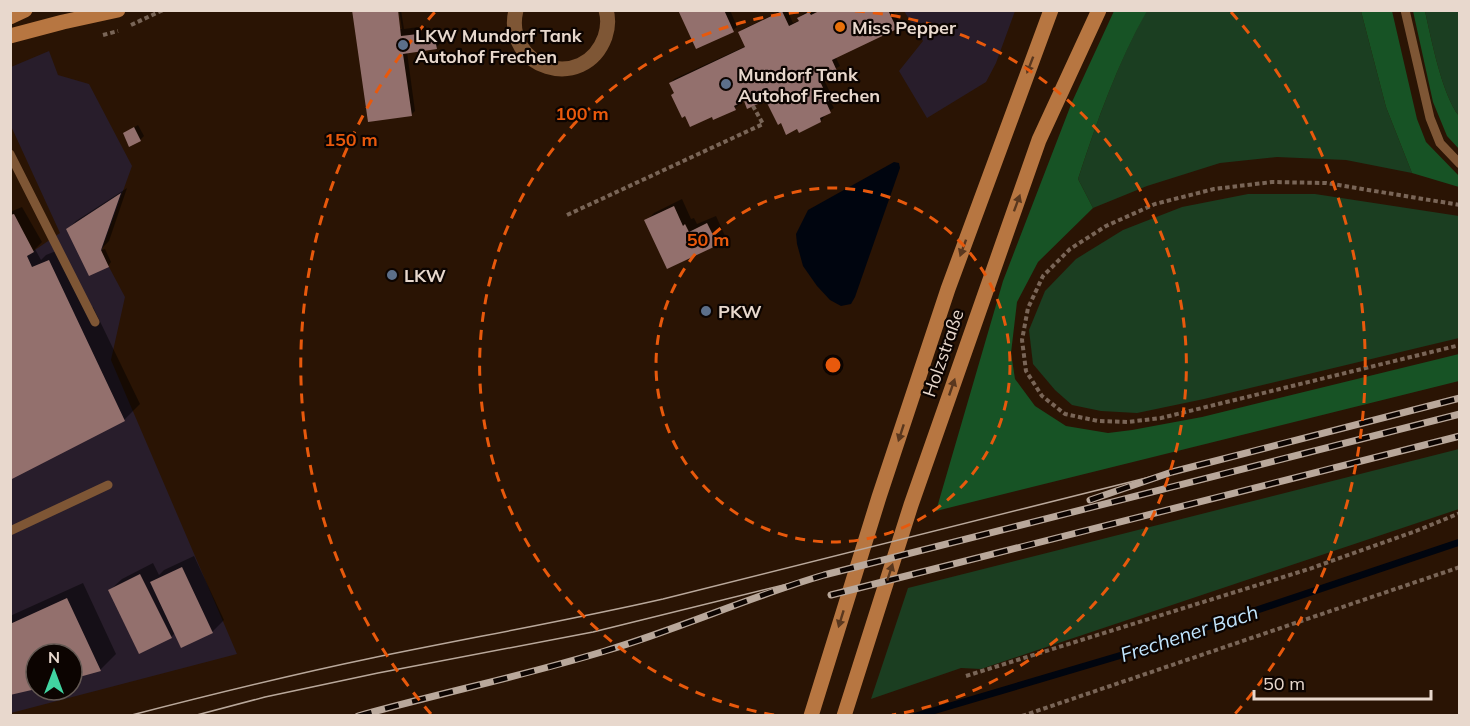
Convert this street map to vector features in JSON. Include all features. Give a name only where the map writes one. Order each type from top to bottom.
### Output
[{"type":"main road","points":[[10,17],[25,10]]},
{"type":"main road","points":[[10,36],[118,10]]},
{"type":"main road","name":"Holzstraße","points":[[811,716],[879,497],[948,289],[1051,10]]},
{"type":"main road","name":"Holzstraße","points":[[846,712],[911,505],[1039,140],[1099,10]]},
{"type":"street","points":[[516,10],[515,31],[520,45],[526,53],[545,67],[559,69],[578,67],[591,59],[601,47],[608,29],[606,10]]},
{"type":"lane","points":[[1405,10],[1430,118],[1440,143],[1460,164]]},
{"type":"lane","points":[[10,154],[95,322]]},
{"type":"lane","points":[[10,531],[108,485]]},
{"type":"path","points":[[567,215],[763,124],[753,106]]},
{"type":"path","points":[[1460,205],[1326,183],[1272,182],[1214,189],[1155,204],[1106,226],[1070,249],[1043,276],[1028,308],[1022,340],[1026,371],[1042,396],[1065,414],[1098,421],[1128,422],[1161,418],[1460,345]]},
{"type":"path","points":[[966,676],[1309,569],[1460,513]]},
{"type":"path","points":[[1022,716],[1460,567]]},
{"type":"shaded area","points":[[904,11],[1015,11],[996,63],[986,82],[927,118],[899,71],[923,41]]},
{"type":"shaded area","points":[[49,51],[58,75],[89,84],[132,166],[101,252],[125,297],[111,360],[237,654],[84,694],[84,642],[24,642],[24,702],[53,702],[11,713],[11,266],[60,233],[11,126],[11,67]]},
{"type":"shaded area","points":[[894,162],[899,163],[900,168],[855,297],[851,304],[841,306],[830,300],[803,266],[796,234],[808,210]]},
{"type":"green space","points":[[1147,10],[1361,11],[1386,107],[1412,173],[1346,160],[1277,157],[1220,163],[1147,186],[1093,208],[1078,179],[1108,93]]},
{"type":"green space","points":[[1114,11],[1147,11],[1108,93],[1078,179],[1093,208],[1038,262],[1017,302],[1011,353],[1015,379],[1035,406],[1066,426],[1108,433],[1202,417],[1459,354],[1459,381],[936,511],[1003,281],[1072,102]]},
{"type":"green space","points":[[1361,11],[1392,11],[1417,119],[1426,142],[1459,176],[1459,187],[1412,173],[1386,107]]},
{"type":"green space","points":[[1413,11],[1425,11],[1442,81],[1459,116],[1459,149],[1447,136],[1433,102]]},
{"type":"green space","points":[[1425,11],[1459,11],[1459,116],[1442,81]]},
{"type":"green space","points":[[1248,194],[1315,194],[1459,216],[1459,338],[1137,413],[1101,411],[1072,405],[1055,390],[1033,364],[1029,330],[1045,291],[1076,259],[1123,230],[1182,207]]},
{"type":"green space","points":[[1459,449],[1459,509],[981,669],[961,668],[871,699],[908,588]]},
{"type":"building","points":[[352,10],[398,10],[401,36],[418,34],[419,42],[435,39],[437,49],[403,54],[412,116],[368,122]]},
{"type":"building","points":[[678,10],[724,10],[734,32],[696,49]]},
{"type":"building","points":[[821,10],[888,10],[897,29],[832,60],[837,71],[819,79],[829,101],[826,102],[831,113],[820,118],[821,122],[799,133],[797,129],[786,135],[781,123],[778,125],[767,103],[770,101],[766,91],[756,96],[760,103],[747,109],[744,101],[734,106],[736,110],[713,120],[712,117],[690,127],[685,116],[682,118],[671,95],[674,93],[669,83],[745,47],[738,32],[782,11],[789,26],[799,21],[797,18],[809,12],[811,15]]},
{"type":"building","points":[[134,127],[141,141],[129,147],[123,133]]},
{"type":"building","points":[[121,193],[101,250],[109,267],[89,276],[66,229]]},
{"type":"building","points":[[674,206],[683,226],[685,224],[689,232],[707,223],[718,245],[667,269],[644,220]]},
{"type":"building","points":[[14,214],[34,252],[27,256],[32,267],[49,260],[125,421],[10,480],[10,215]]},
{"type":"building","points":[[182,567],[213,633],[181,648],[150,582]]},
{"type":"building","points":[[140,574],[172,638],[139,654],[108,590]]},
{"type":"building","points":[[67,598],[101,671],[84,676],[84,642],[24,642],[24,692],[10,695],[10,624]]},
{"type":"waterway","name":"Frechener Bach","points":[[916,716],[1132,652],[1460,542]]},
{"type":"tram line","points":[[128,716],[341,665],[663,599],[1218,460]]},
{"type":"tram line","points":[[193,716],[265,697],[378,673],[593,632],[824,575]]},
{"type":"railway","points":[[1090,500],[1172,472],[1460,398]]},
{"type":"railway","points":[[358,716],[605,651],[824,575],[1460,414]]},
{"type":"railway","points":[[831,595],[1460,436]]},
{"type":"place","name":"Miss Pepper","points":[[840,27]]},
{"type":"place","name":"LKW Mundorf Tank Autohof Frechen","points":[[403,45]]},
{"type":"place","name":"Mundorf Tank Autohof Frechen","points":[[726,84]]},
{"type":"place","name":"LKW","points":[[392,275]]},
{"type":"place","name":"PKW","points":[[706,311]]}]
